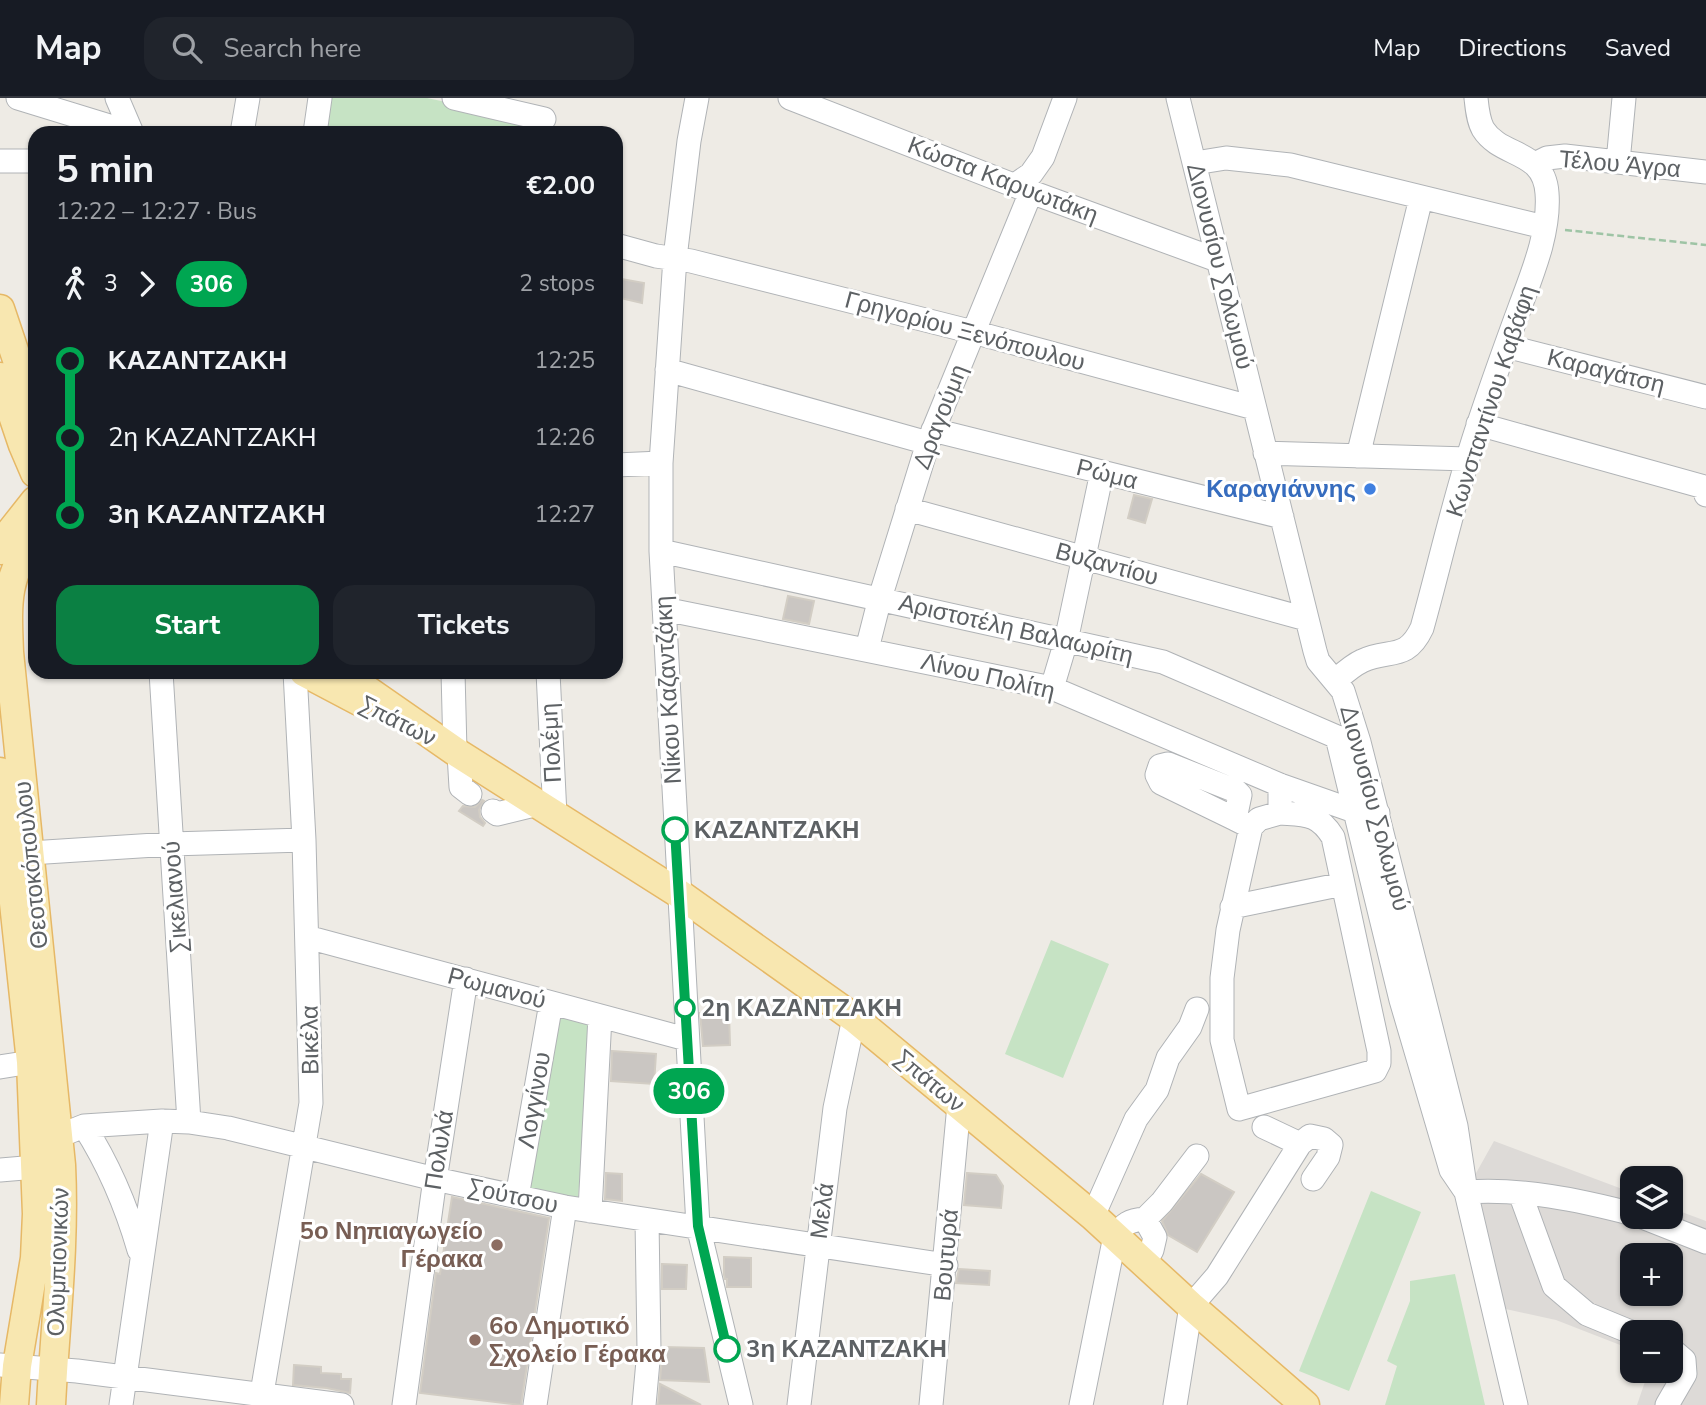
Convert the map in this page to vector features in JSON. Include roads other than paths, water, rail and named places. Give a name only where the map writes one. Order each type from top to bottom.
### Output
[{"type":"main road","points":[[0,309],[28,392]]},
{"type":"main road","points":[[2,387],[28,456]]},
{"type":"main road","points":[[0,550],[8,534],[28,509]]},
{"type":"main road","name":"Θεοτοκόπουλου","points":[[28,547],[13,574],[8,602],[9,652],[30,853],[67,1127]]},
{"type":"main road","name":"Σπάτων","points":[[317,679],[457,752]]},
{"type":"main road","name":"Σπάτων","points":[[351,679],[457,752],[678,893],[854,1018],[1093,1216],[1305,1405]]},
{"type":"main road","name":"Θεοτοκόπουλου","points":[[0,772],[7,910],[31,1062],[36,1167]]},
{"type":"main road","name":"Ολυμπιονικών","points":[[51,1405],[67,1127]]},
{"type":"main road","name":"Ολυμπιονικών","points":[[14,1405],[9,1366],[37,1238],[36,1167]]},
{"type":"street","points":[[18,98],[109,126]]},
{"type":"street","points":[[117,98],[129,126]]},
{"type":"street","points":[[243,126],[247,98]]},
{"type":"street","points":[[316,126],[320,98]]},
{"type":"street","points":[[454,98],[545,117]]},
{"type":"street","name":"Νίκου Καζαντζάκη","points":[[697,98],[675,258],[661,463],[662,551],[678,893],[698,1226],[741,1405]]},
{"type":"street","name":"Κώστα Καρυωτάκη","points":[[790,98],[1217,260]]},
{"type":"street","points":[[1023,188],[1043,157],[1065,98]]},
{"type":"street","name":"Διονυσίου Σολωμού","points":[[1178,98],[1306,619],[1318,661],[1336,680],[1348,701],[1378,813],[1456,1126],[1466,1192],[1516,1405]]},
{"type":"street","points":[[1476,98],[1477,113],[1484,130],[1495,141],[1535,164]]},
{"type":"street","points":[[1618,162],[1624,98]]},
{"type":"street","name":"Τέλου Άγρα","points":[[1535,164],[1547,158],[1565,156],[1706,172]]},
{"type":"street","points":[[1195,163],[1226,158],[1276,163],[1544,227]]},
{"type":"street","points":[[0,161],[28,161]]},
{"type":"street","name":"Κωνσταντίνου Καβάφη","points":[[1336,680],[1364,660],[1406,650],[1422,628],[1478,424],[1534,267],[1544,227],[1547,193],[1543,174],[1535,164]]},
{"type":"street","name":"Δραγούμη","points":[[867,649],[880,598],[931,436],[974,332],[1023,188]]},
{"type":"street","points":[[1358,456],[1421,198]]},
{"type":"street","name":"Γρηγορίου Ξενόπουλου","points":[[623,247],[974,332],[1254,408]]},
{"type":"street","name":"Καραγάτση","points":[[1506,346],[1706,397]]},
{"type":"street","name":"Ρώμα","points":[[667,370],[931,436],[1102,472],[1282,517]]},
{"type":"street","points":[[1478,424],[1705,488]]},
{"type":"street","points":[[1265,453],[1468,458]]},
{"type":"street","points":[[623,464],[661,463]]},
{"type":"street","points":[[1052,688],[1066,641],[1102,472]]},
{"type":"street","name":"Βυζαντίου","points":[[908,509],[1306,619]]},
{"type":"street","name":"Αριστοτέλη Βαλαωρίτη","points":[[662,551],[1163,662],[1336,737],[1359,742]]},
{"type":"street","name":"Λίνου Πολίτη","points":[[664,609],[1052,688],[1280,785],[1354,811],[1378,813]]},
{"type":"street","name":"Σικελιανού","points":[[161,679],[189,1122]]},
{"type":"street","name":"Βικέλα","points":[[261,1399],[311,1103],[304,840],[295,679]]},
{"type":"street","points":[[453,679],[461,787],[470,794]]},
{"type":"street","name":"Πολέμη","points":[[547,809],[548,679]]},
{"type":"street","points":[[1336,737],[1401,1000],[1451,1170],[1466,1192],[1573,1200],[1620,1211]]},
{"type":"street","points":[[1280,785],[1280,813]]},
{"type":"street","points":[[492,811],[497,814],[547,809]]},
{"type":"street","points":[[1280,813],[1310,815],[1324,824],[1333,837],[1379,1051],[1379,1063],[1375,1071],[1239,1109],[1222,1040],[1222,978],[1243,823],[1280,813]]},
{"type":"street","points":[[30,853],[171,844],[304,840]]},
{"type":"street","points":[[1232,907],[1343,884]]},
{"type":"street","name":"Ρωμανού","points":[[307,937],[686,1039]]},
{"type":"street","name":"Πολυλά","points":[[404,1405],[466,979]]},
{"type":"street","name":"Λογγίνου","points":[[517,1197],[551,1003]]},
{"type":"street","points":[[1093,1216],[1136,1119],[1157,1090],[1168,1058],[1189,1027],[1197,1009]]},
{"type":"street","points":[[590,1211],[600,1016]]},
{"type":"street","name":"Μελά","points":[[799,1405],[835,1108],[854,1018]]},
{"type":"street","points":[[1,1066],[31,1062]]},
{"type":"street","name":"Βουτυρά","points":[[931,1405],[959,1105]]},
{"type":"street","name":"Σούτσου","points":[[67,1127],[162,1121],[189,1122],[565,1207],[946,1265]]},
{"type":"street","name":"Θεοτοκόπουλου","points":[[121,1405],[162,1121]]},
{"type":"street","name":"Θεοτοκόπουλου","points":[[67,1127],[103,1155],[117,1184],[141,1256]]},
{"type":"street","points":[[1264,1127],[1300,1144]]},
{"type":"street","points":[[1175,1405],[1191,1306],[1217,1276],[1300,1144],[1310,1136],[1324,1139],[1331,1145],[1328,1157],[1313,1179]]},
{"type":"street","points":[[1081,1405],[1115,1236],[1126,1222],[1145,1219],[1162,1202],[1197,1156]]},
{"type":"street","points":[[0,1170],[36,1167]]},
{"type":"street","points":[[1520,1194],[1554,1286],[1587,1314],[1620,1328]]},
{"type":"street","points":[[535,1405],[565,1207]]},
{"type":"street","points":[[1144,1264],[1152,1250],[1155,1237],[1145,1219]]},
{"type":"street","points":[[643,1405],[649,1349],[647,1220]]},
{"type":"street","points":[[1674,1229],[1706,1241]]},
{"type":"street","points":[[1683,1359],[1683,1377]]},
{"type":"street","points":[[9,1366],[124,1377],[261,1399],[342,1405]]},
{"type":"street","points":[[1667,1405],[1680,1383]]},
{"type":"place","name":"Καραγιάννης","points":[[1370,489]]},
{"type":"place","name":"ΚΑΖΑΝΤΖΑΚΗ","points":[[675,830]]},
{"type":"place","name":"2η ΚΑΖΑΝΤΖΑΚΗ","points":[[685,1008]]},
{"type":"place","name":"5ο Νηπιαγωγείο Γέρακα","points":[[497,1245]]},
{"type":"place","name":"6ο Δημοτικό Σχολείο Γέρακα","points":[[475,1340]]},
{"type":"place","name":"3η ΚΑΖΑΝΤΖΑΚΗ","points":[[727,1349]]}]
